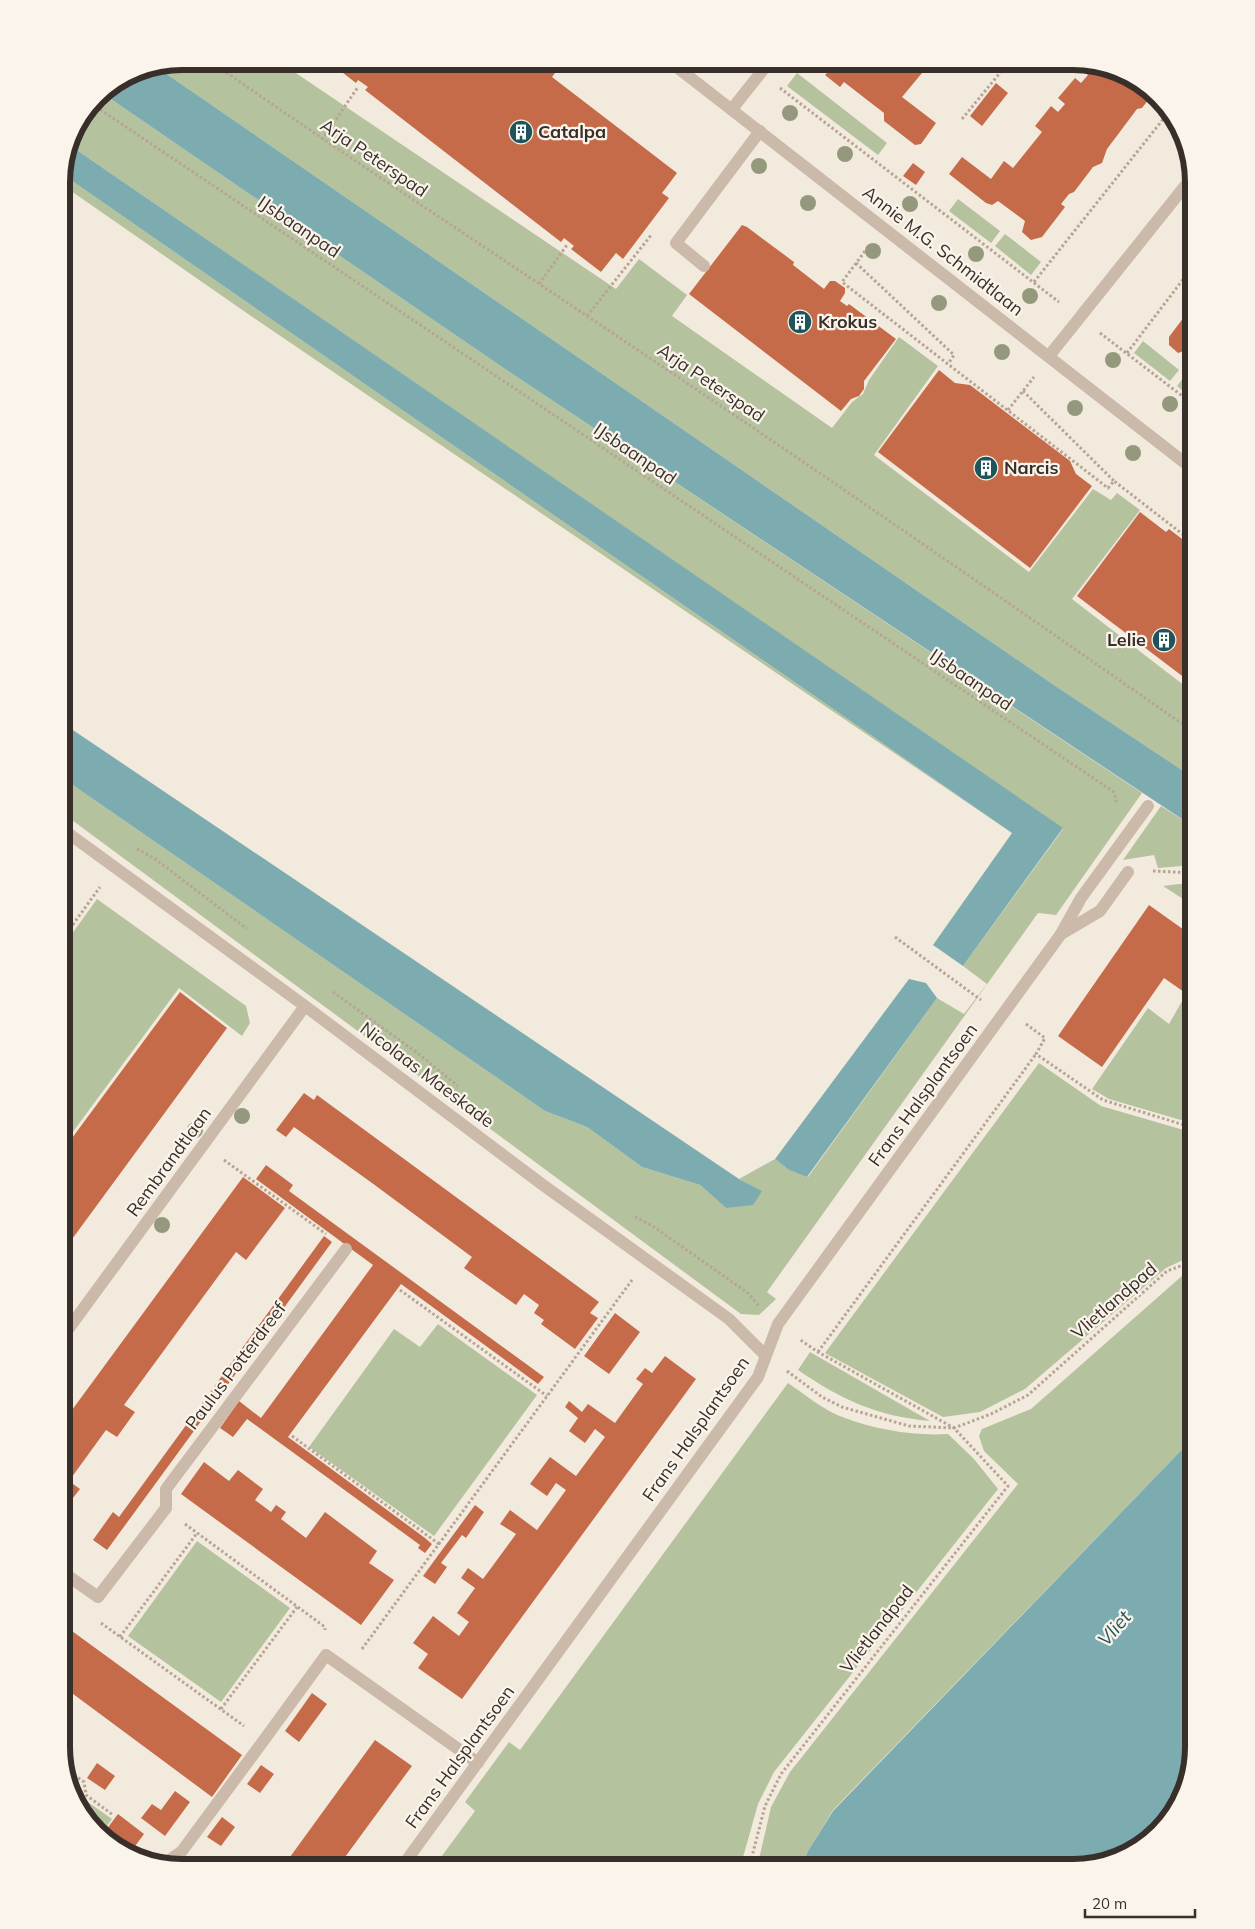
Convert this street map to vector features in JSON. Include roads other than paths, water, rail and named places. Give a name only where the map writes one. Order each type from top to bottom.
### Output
[{"type":"street","name":"Annie M.G. Schmidtlaan","points":[[681,70],[1185,463]]},
{"type":"street","points":[[732,109],[763,70]]},
{"type":"street","points":[[704,266],[676,243],[760,131]]},
{"type":"street","points":[[1049,356],[1185,186]]},
{"type":"street","points":[[1062,934],[1081,898],[1148,806]]},
{"type":"street","name":"Nicolaas Maeskade","points":[[70,834],[305,1006],[646,1260],[729,1319],[766,1356]]},
{"type":"street","name":"Frans Halsplantsoen","points":[[408,1859],[758,1377],[778,1324],[1004,1012],[1062,934],[1100,911],[1128,872]]},
{"type":"street","name":"Rembrandtlaan","points":[[70,1327],[305,1006]]},
{"type":"street","name":"Paulus Potterdreef","points":[[70,1577],[98,1597],[166,1508],[166,1489],[346,1249]]},
{"type":"street","points":[[171,1859],[182,1851],[326,1655],[478,1763]]},
{"type":"water","points":[[163,72],[1054,685],[1185,772],[1185,821],[505,369],[109,98],[139,78]]},
{"type":"water","points":[[75,149],[1063,828],[963,966],[933,945],[1012,833],[70,180]]},
{"type":"water","points":[[70,728],[739,1179],[762,1191],[753,1205],[726,1208],[700,1185],[642,1167],[587,1127],[545,1111],[70,783]]},
{"type":"water","points":[[909,979],[926,983],[937,998],[807,1177],[789,1170],[775,1159]]},
{"type":"water","name":"Vliet","points":[[1185,1446],[1184,1762],[1174,1797],[1157,1821],[1147,1831],[1123,1848],[1088,1858],[805,1859],[833,1811]]},
{"type":"place","name":"Catalpa","points":[[521,132]]},
{"type":"place","name":"Krokus","points":[[800,322]]},
{"type":"place","name":"Narcis","points":[[986,468]]},
{"type":"place","name":"Lelie","points":[[1164,640]]}]
